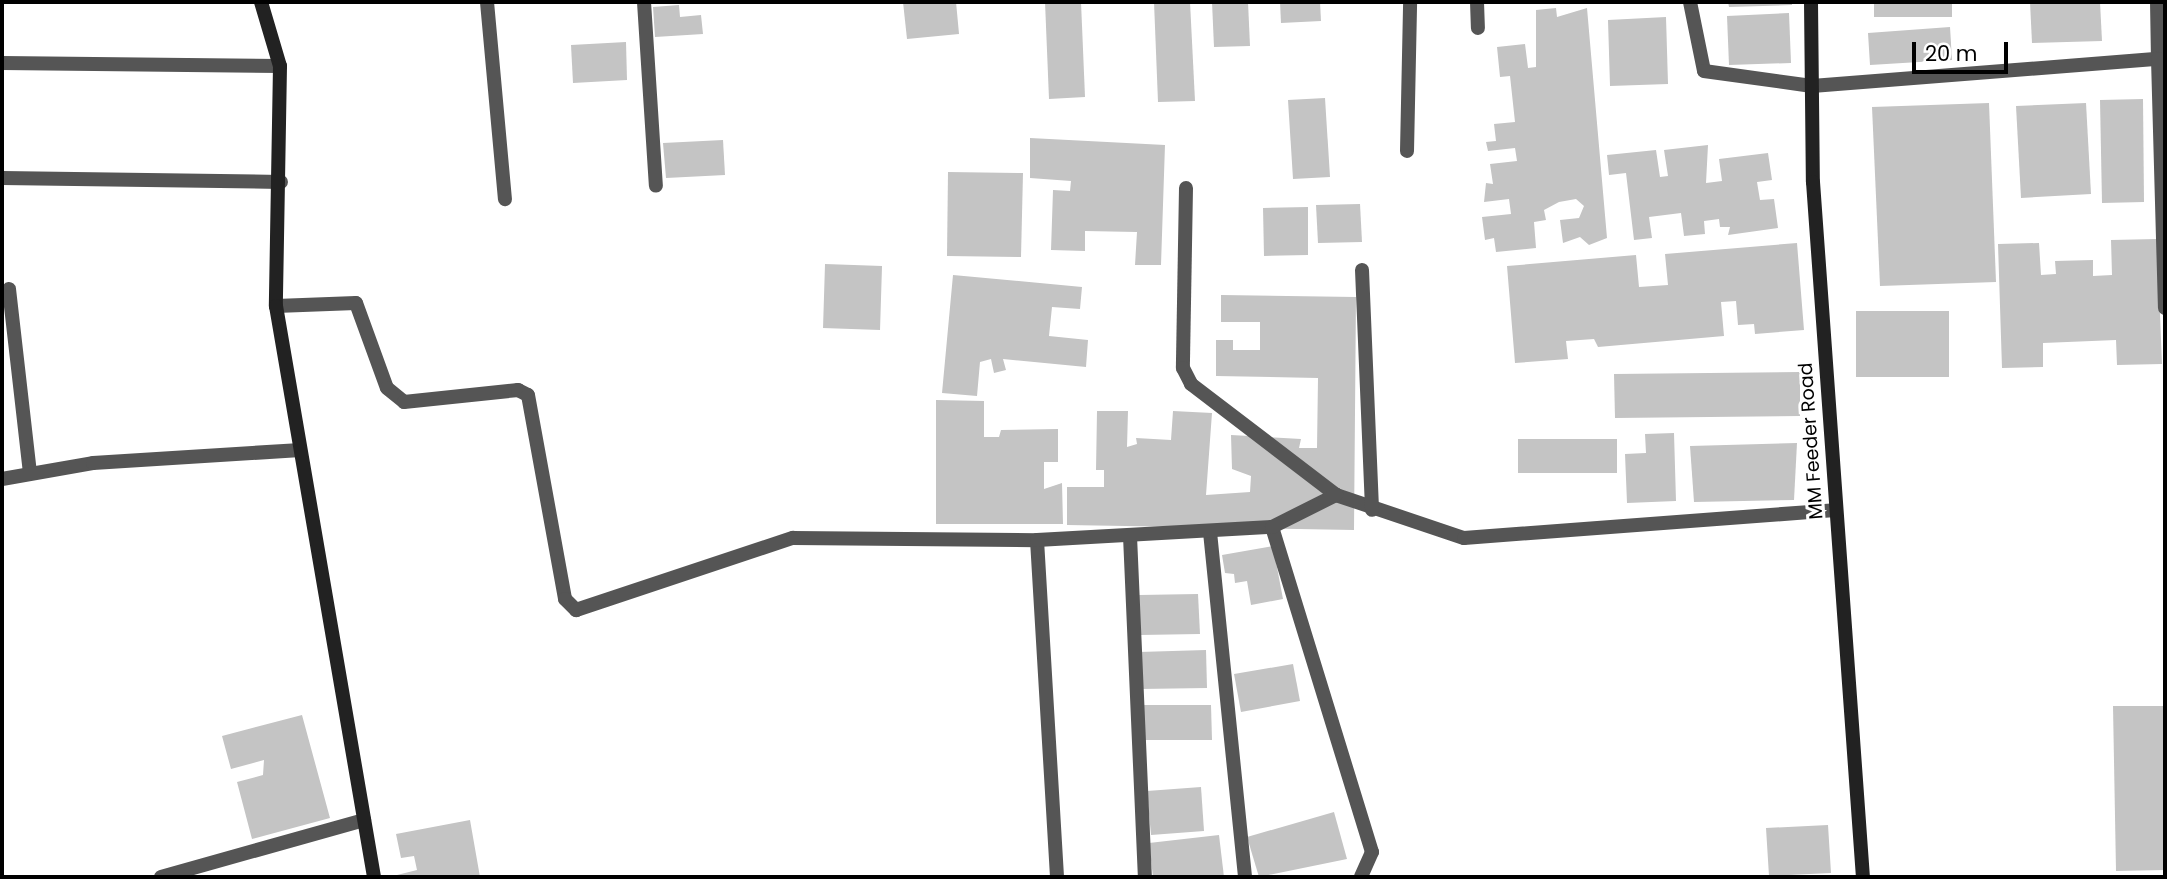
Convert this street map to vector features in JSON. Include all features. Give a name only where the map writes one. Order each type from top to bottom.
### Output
[{"type":"street","points":[[261,2],[280,66],[281,182],[276,306],[297,450],[374,877]]},
{"type":"street","points":[[487,2],[505,199]]},
{"type":"street","points":[[644,2],[656,186]]},
{"type":"street","points":[[1407,151],[1410,2]]},
{"type":"street","points":[[1477,2],[1478,27]]},
{"type":"street","points":[[1690,2],[1704,71],[1812,86],[2158,59]]},
{"type":"street","name":"MM Feeder Road","points":[[1811,2],[1812,86],[1835,510],[1863,877]]},
{"type":"street","points":[[2157,2],[2165,308]]},
{"type":"street","points":[[2,63],[280,66]]},
{"type":"street","points":[[2,178],[281,182]]},
{"type":"street","points":[[1186,188],[1183,368],[1191,384],[1336,495],[1372,510],[1464,538],[1500,538],[1835,510]]},
{"type":"street","points":[[1362,270],[1372,510]]},
{"type":"street","points":[[9,289],[30,472]]},
{"type":"street","points":[[276,306],[356,303],[387,388],[404,402],[519,390],[528,395],[565,599],[576,610],[793,538],[1037,540],[1210,532],[1272,527],[1336,495]]},
{"type":"street","points":[[2,479],[30,472],[297,450]]},
{"type":"street","points":[[1272,527],[1372,852],[1362,877]]},
{"type":"street","points":[[1210,532],[1245,877]]},
{"type":"street","points":[[1130,536],[1145,877]]},
{"type":"street","points":[[1037,540],[1057,877]]},
{"type":"street","points":[[161,877],[364,820]]},
{"type":"building","points":[[903,2],[956,2],[959,34],[907,39]]},
{"type":"building","points":[[1045,2],[1081,2],[1085,97],[1049,99]]},
{"type":"building","points":[[1154,2],[1190,2],[1195,101],[1158,102]]},
{"type":"building","points":[[1212,2],[1248,2],[1250,46],[1214,47]]},
{"type":"building","points":[[1280,2],[1320,2],[1321,21],[1281,23]]},
{"type":"building","points":[[1728,2],[1792,2],[1792,5],[1729,7]]},
{"type":"building","points":[[1874,2],[1952,2],[1952,17],[1874,17]]},
{"type":"building","points":[[2030,2],[2100,2],[2102,41],[2032,43]]},
{"type":"building","points":[[679,5],[680,17],[701,15],[703,34],[655,37],[653,7]]},
{"type":"building","points":[[1556,8],[1557,17],[1587,8],[1607,238],[1589,245],[1580,237],[1563,243],[1560,220],[1579,218],[1584,206],[1576,199],[1559,202],[1544,210],[1546,220],[1534,222],[1536,248],[1496,252],[1494,238],[1485,240],[1482,217],[1511,214],[1509,199],[1484,202],[1486,183],[1493,184],[1490,164],[1517,161],[1515,148],[1488,151],[1486,142],[1496,141],[1494,124],[1515,122],[1510,76],[1500,77],[1497,47],[1525,44],[1528,68],[1536,67],[1536,10]]},
{"type":"building","points":[[1789,13],[1791,63],[1729,65],[1727,16]]},
{"type":"building","points":[[1666,17],[1668,84],[1610,86],[1608,20]]},
{"type":"building","points":[[1950,27],[1952,60],[1870,65],[1868,33]]},
{"type":"building","points":[[626,42],[627,80],[573,83],[571,45]]},
{"type":"building","points":[[1325,98],[1330,177],[1293,179],[1288,100]]},
{"type":"building","points":[[2143,99],[2144,202],[2102,203],[2100,100]]},
{"type":"building","points":[[1989,103],[1996,282],[1880,286],[1872,107]]},
{"type":"building","points":[[2086,103],[2091,194],[2021,198],[2016,106]]},
{"type":"building","points":[[1030,138],[1165,145],[1161,265],[1135,265],[1137,232],[1085,231],[1085,251],[1051,250],[1053,190],[1070,191],[1071,181],[1030,178]]},
{"type":"building","points":[[723,140],[725,175],[666,178],[663,143]]},
{"type":"building","points":[[1708,145],[1706,183],[1722,181],[1719,159],[1768,153],[1772,180],[1757,182],[1760,200],[1774,199],[1778,228],[1728,235],[1730,227],[1720,227],[1719,219],[1704,221],[1705,234],[1684,236],[1681,213],[1649,217],[1652,238],[1634,240],[1626,173],[1609,175],[1607,155],[1656,150],[1660,177],[1668,176],[1664,150]]},
{"type":"building","points":[[948,172],[1023,173],[1021,257],[947,256]]},
{"type":"building","points":[[1360,204],[1362,242],[1318,243],[1316,205]]},
{"type":"building","points":[[1308,207],[1308,255],[1264,256],[1263,208]]},
{"type":"building","points":[[2157,239],[2162,364],[2117,365],[2116,340],[2043,343],[2043,367],[2002,368],[1998,244],[2039,243],[2041,275],[2056,274],[2055,261],[2093,260],[2093,276],[2112,275],[2111,240]]},
{"type":"building","points":[[1797,243],[1804,330],[1755,334],[1754,324],[1738,325],[1736,301],[1721,302],[1724,336],[1598,347],[1594,339],[1566,341],[1568,359],[1515,363],[1507,266],[1636,255],[1639,287],[1668,285],[1665,254]]},
{"type":"building","points":[[825,264],[882,266],[880,330],[823,328]]},
{"type":"building","points":[[953,275],[1082,287],[1080,309],[1052,307],[1049,336],[1088,340],[1086,367],[1003,359],[1006,370],[994,373],[991,359],[980,362],[977,396],[942,393]]},
{"type":"building","points":[[1221,295],[1356,297],[1354,530],[1067,525],[1067,487],[1104,487],[1104,470],[1096,470],[1097,411],[1128,411],[1127,447],[1137,444],[1136,438],[1171,440],[1173,411],[1212,413],[1206,495],[1250,492],[1251,476],[1232,469],[1231,435],[1301,439],[1299,448],[1317,448],[1318,378],[1216,376],[1216,340],[1233,340],[1233,350],[1260,350],[1260,322],[1221,322]]},
{"type":"building","points":[[1856,311],[1949,311],[1949,377],[1856,377]]},
{"type":"building","points":[[1800,372],[1800,416],[1615,418],[1614,374]]},
{"type":"building","points":[[936,400],[984,401],[984,437],[999,437],[1001,430],[1058,429],[1058,462],[1044,462],[1044,489],[1062,483],[1063,524],[936,524]]},
{"type":"building","points":[[1674,433],[1676,501],[1627,503],[1625,454],[1646,453],[1645,434]]},
{"type":"building","points":[[1518,439],[1617,439],[1617,473],[1518,473]]},
{"type":"building","points":[[1797,443],[1794,500],[1694,502],[1690,446]]},
{"type":"building","points":[[1273,546],[1283,599],[1251,605],[1247,581],[1235,583],[1234,574],[1225,573],[1222,555]]},
{"type":"building","points":[[1198,594],[1200,634],[1140,635],[1139,595]]},
{"type":"building","points":[[1206,650],[1207,688],[1140,689],[1139,652]]},
{"type":"building","points":[[1293,664],[1300,701],[1241,712],[1234,674]]},
{"type":"building","points":[[1144,705],[1211,705],[1212,740],[1144,740]]},
{"type":"building","points":[[2113,706],[2165,706],[2165,870],[2116,871]]},
{"type":"building","points":[[302,715],[330,818],[252,839],[237,782],[263,775],[264,760],[231,769],[222,736]]},
{"type":"building","points":[[1201,787],[1204,831],[1151,835],[1147,791]]},
{"type":"building","points":[[1334,812],[1347,859],[1259,877],[1247,837]]},
{"type":"building","points":[[470,820],[480,877],[389,877],[417,870],[414,856],[401,858],[396,834]]},
{"type":"building","points":[[1828,825],[1831,873],[1769,876],[1766,828]]},
{"type":"building","points":[[1219,835],[1224,877],[1153,877],[1149,843]]}]
